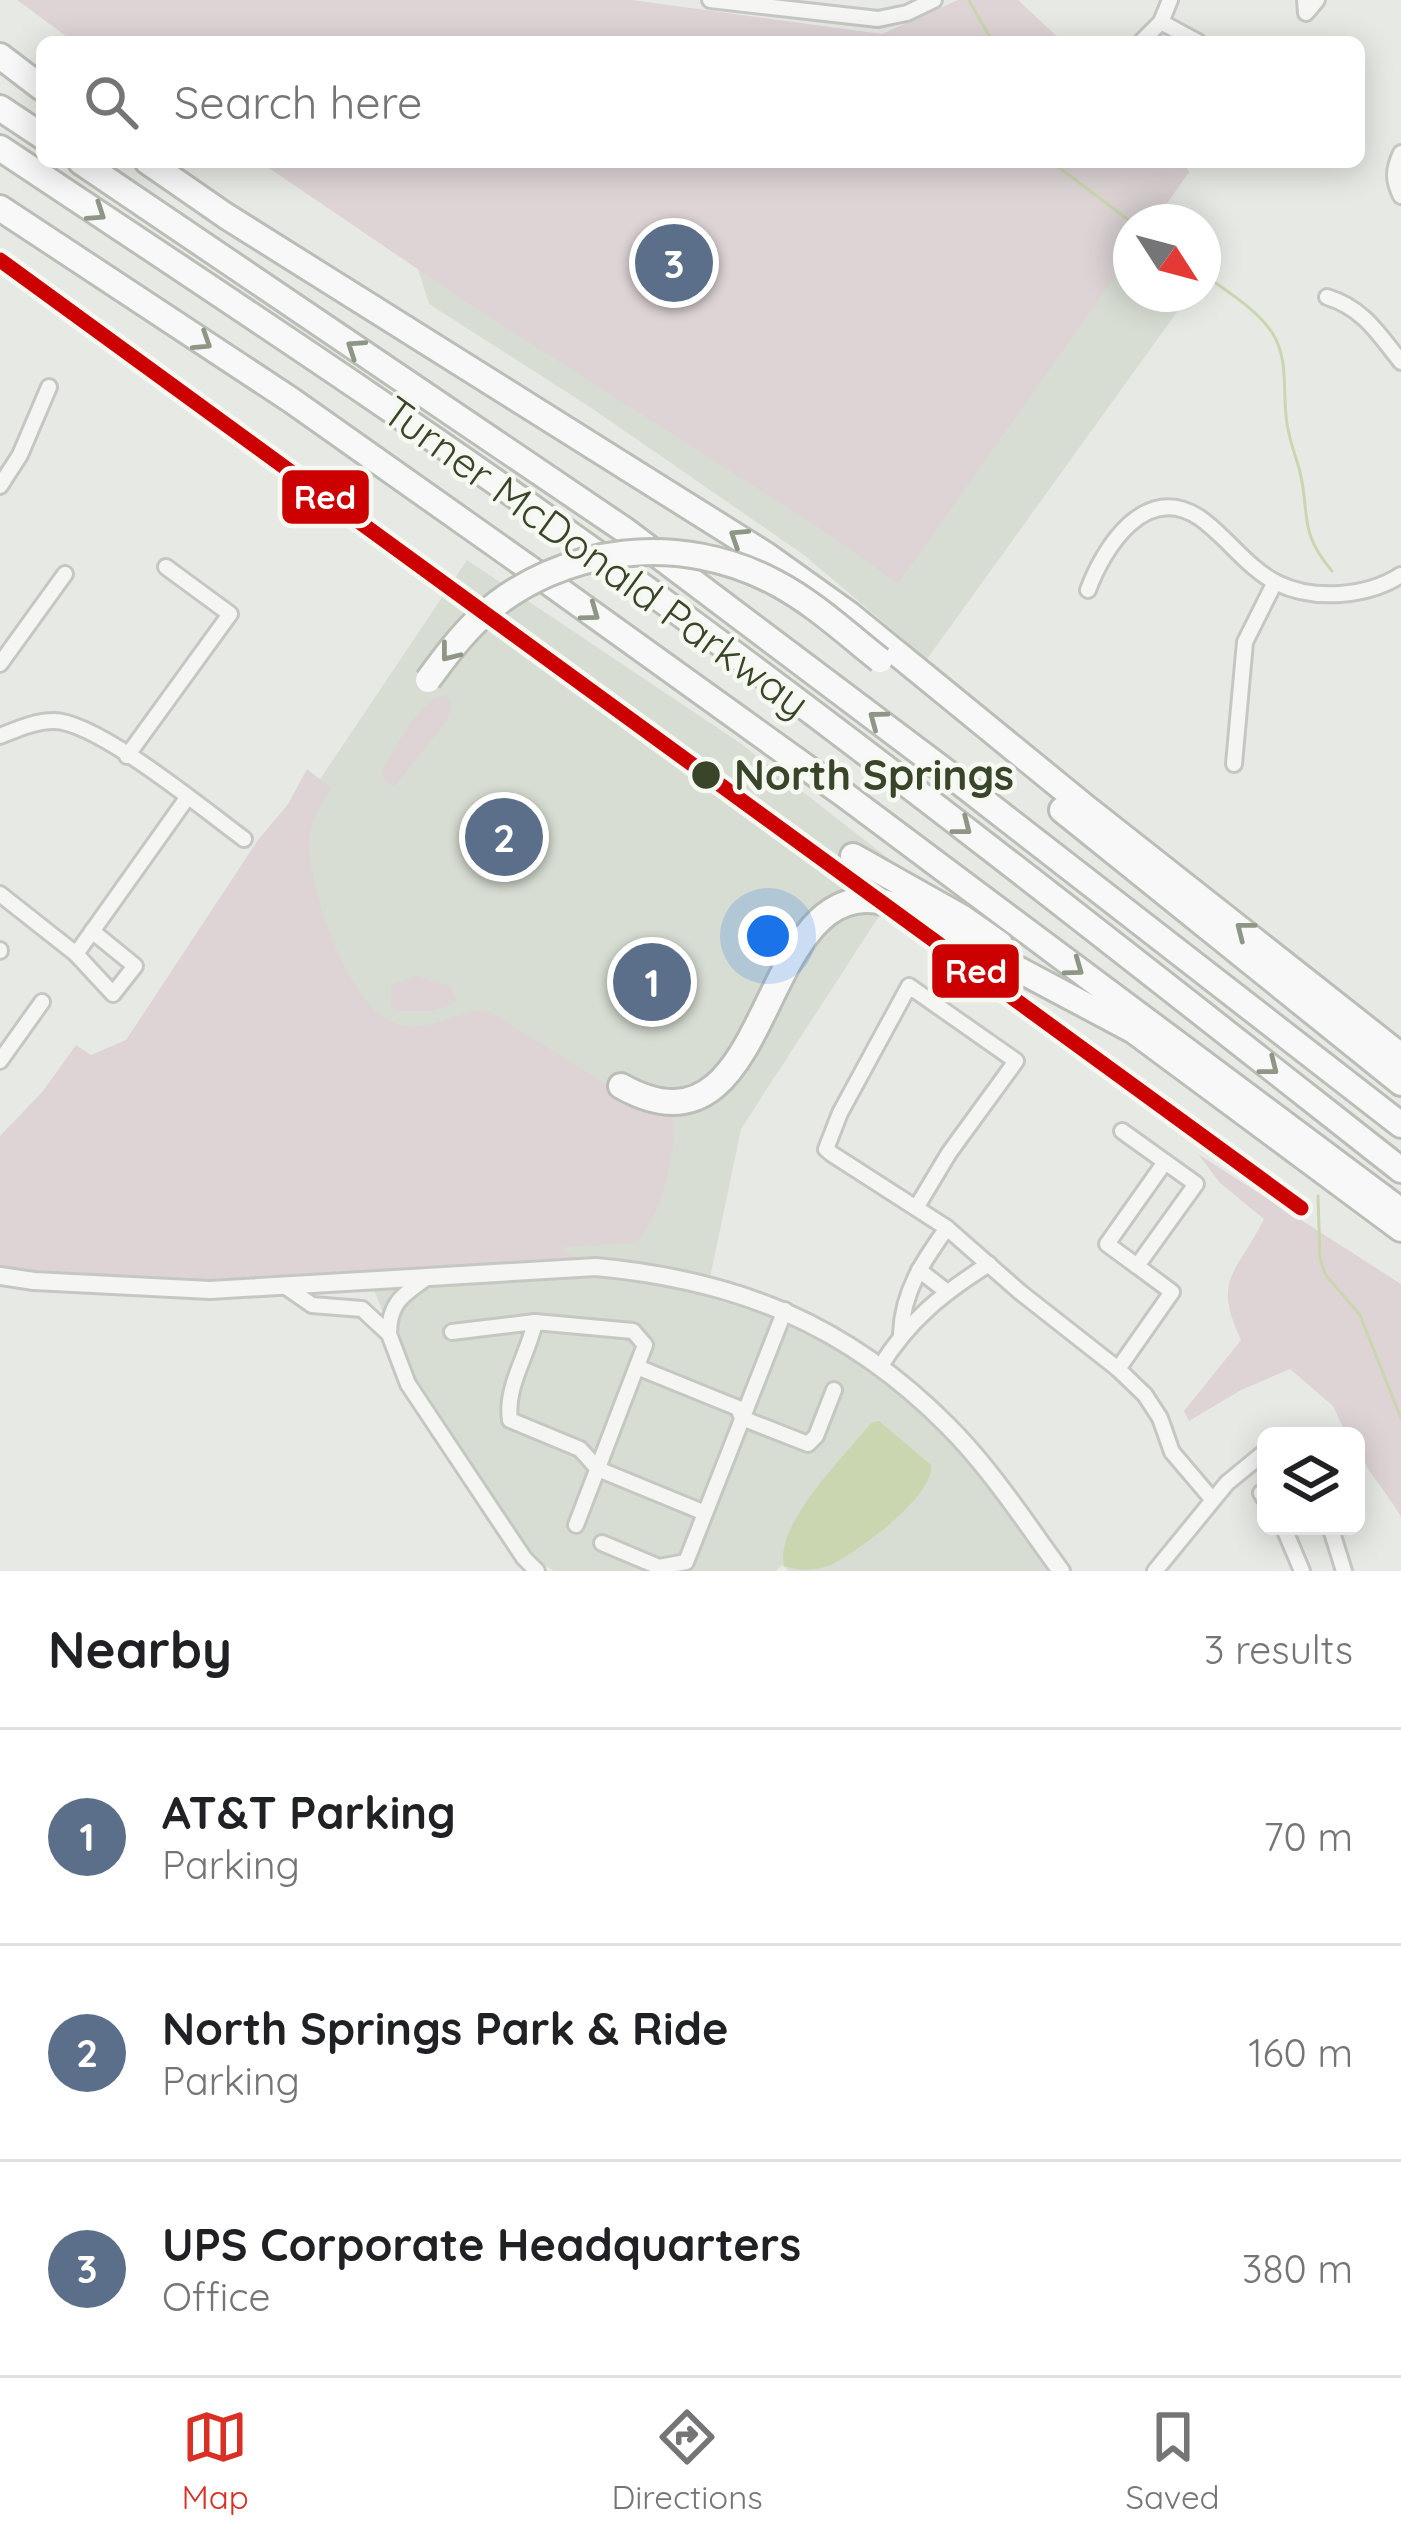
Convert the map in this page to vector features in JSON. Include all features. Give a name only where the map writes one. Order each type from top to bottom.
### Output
[{"type":"highway","points":[[0,56],[36,83]]},
{"type":"highway","points":[[0,107],[36,132]]},
{"type":"highway","name":"Turner McDonald Parkway","points":[[0,148],[354,384],[665,603],[1011,864],[1401,1169]]},
{"type":"highway","name":"Turner McDonald Parkway","points":[[89,168],[626,531],[997,810],[1401,1125]]},
{"type":"highway","points":[[157,168],[800,579],[1401,1056]]},
{"type":"highway","points":[[0,208],[291,400],[569,596],[846,796],[1401,1211]]},
{"type":"highway","points":[[428,680],[479,618],[544,575],[614,555],[682,553],[730,563],[797,596],[1401,1083]]},
{"type":"highway","points":[[853,856],[963,918],[1090,1005]]},
{"type":"highway","points":[[621,1086],[667,1101],[684,1100],[714,1087],[740,1058],[814,922],[840,904],[872,898],[905,909],[1134,1031],[1401,1229]]},
{"type":"street","points":[[710,0],[878,19],[907,13],[934,0]]},
{"type":"street","points":[[1148,36],[1161,22],[1170,0]]},
{"type":"street","points":[[1305,0],[1306,14],[1317,0]]},
{"type":"street","points":[[1161,22],[1187,36]]},
{"type":"street","points":[[1401,153],[1394,169],[1401,196]]},
{"type":"street","points":[[1376,164],[1394,169]]},
{"type":"street","points":[[1327,297],[1364,315],[1401,362]]},
{"type":"street","points":[[0,486],[20,455],[49,387]]},
{"type":"street","points":[[1088,590],[1097,565],[1125,527],[1142,513],[1165,508],[1198,517],[1275,582],[1299,591],[1326,595],[1370,589],[1401,575]]},
{"type":"street","points":[[127,756],[230,614],[166,567]]},
{"type":"street","points":[[0,664],[65,574]]},
{"type":"street","points":[[1234,764],[1246,642],[1275,582]]},
{"type":"street","points":[[0,736],[29,724],[58,720],[95,733],[244,839]]},
{"type":"street","points":[[76,954],[187,798]]},
{"type":"street","points":[[0,894],[76,954],[113,994],[135,966],[92,931]]},
{"type":"street","points":[[916,1208],[1016,1060],[909,986],[840,1113],[826,1149],[916,1208],[947,1228],[1118,1369],[1145,1395],[1160,1418],[1172,1452],[1212,1499]]},
{"type":"street","points":[[0,1061],[42,1002]]},
{"type":"street","points":[[1122,1131],[1196,1184],[1137,1266]]},
{"type":"street","points":[[1118,1369],[1172,1292],[1107,1244],[1165,1162]]},
{"type":"street","points":[[901,1333],[905,1297],[947,1228]]},
{"type":"street","points":[[880,1366],[901,1333],[925,1308],[989,1264]]},
{"type":"street","points":[[0,1276],[177,1290],[596,1267],[654,1273],[733,1291],[785,1310],[880,1366],[948,1426],[987,1470],[1061,1571]]},
{"type":"street","points":[[919,1270],[946,1291]]},
{"type":"street","points":[[388,1334],[391,1308],[398,1298],[430,1276]]},
{"type":"street","points":[[286,1287],[312,1305],[362,1309],[388,1334],[409,1384],[537,1571]]},
{"type":"street","points":[[905,1297],[925,1308]]},
{"type":"street","points":[[602,1543],[659,1568],[686,1562],[785,1310]]},
{"type":"street","points":[[535,1322],[507,1402],[510,1420],[580,1449],[598,1469],[705,1513]]},
{"type":"street","points":[[452,1332],[535,1322],[634,1331],[645,1345],[576,1525]]},
{"type":"street","points":[[637,1366],[738,1408],[742,1418],[808,1444],[816,1436],[834,1390]]},
{"type":"street","points":[[1155,1571],[1212,1499],[1257,1459]]},
{"type":"street","points":[[1286,1535],[1302,1571]]},
{"type":"street","points":[[1333,1535],[1344,1571]]},
{"type":"shaded area","points":[[17,0],[632,0],[882,34],[958,0],[1018,0],[1057,36],[66,36]]},
{"type":"shaded area","points":[[269,168],[1187,168],[1189,172],[1167,204],[1113,204],[1113,279],[898,584],[824,531],[475,308]]},
{"type":"shaded area","points":[[1113,231],[1113,312],[1177,312],[927,659],[804,555],[590,407],[429,304],[413,253]]},
{"type":"shaded area","points":[[467,560],[740,743],[907,873],[741,1129],[706,1297],[838,1337],[932,1413],[1020,1505],[1069,1571],[789,1571],[782,1565],[776,1571],[554,1571],[529,1555],[411,1384],[374,1290],[587,1271],[203,954]]},
{"type":"shaded area","points":[[445,695],[452,703],[448,719],[395,786],[384,781],[382,769],[409,726],[425,706]]},
{"type":"shaded area","points":[[307,769],[331,788],[309,840],[317,893],[349,974],[380,1014],[397,1024],[420,1026],[487,1010],[627,1097],[672,1112],[671,1161],[643,1235],[634,1243],[561,1247],[589,1271],[374,1290],[173,1299],[0,1277],[0,1136],[43,1091],[76,1045],[91,1055],[126,1040],[258,840],[288,804]]},
{"type":"shaded area","points":[[418,976],[450,986],[456,1002],[432,1011],[399,1011],[391,1005],[391,985]]},
{"type":"shaded area","points":[[1198,1154],[1401,1284],[1401,1517],[1365,1462],[1365,1427],[1343,1427],[1333,1406],[1290,1369],[1241,1390],[1189,1421],[1184,1411],[1241,1340],[1228,1289],[1264,1219],[1220,1183]]},
{"type":"shaded area","points":[[879,1421],[931,1465],[920,1492],[875,1536],[831,1565],[807,1570],[784,1566],[784,1549],[801,1511],[871,1423]]},
{"type":"waterway","points":[[969,1],[989,36]]},
{"type":"waterway","points":[[1060,168],[1113,208]]},
{"type":"waterway","points":[[1221,287],[1259,316],[1278,344],[1288,429],[1309,532],[1332,571]]},
{"type":"waterway","points":[[1318,1196],[1325,1274],[1360,1315],[1401,1418]]},
{"type":"transit line","name":"Red","points":[[0,260],[1301,1208]]},
{"type":"place","name":"UPS Corporate Headquarters","points":[[674,263]]},
{"type":"place","name":"North Springs","points":[[706,775]]},
{"type":"place","name":"North Springs Park & Ride","points":[[504,837]]},
{"type":"place","name":"AT&T Parking","points":[[652,982]]}]
